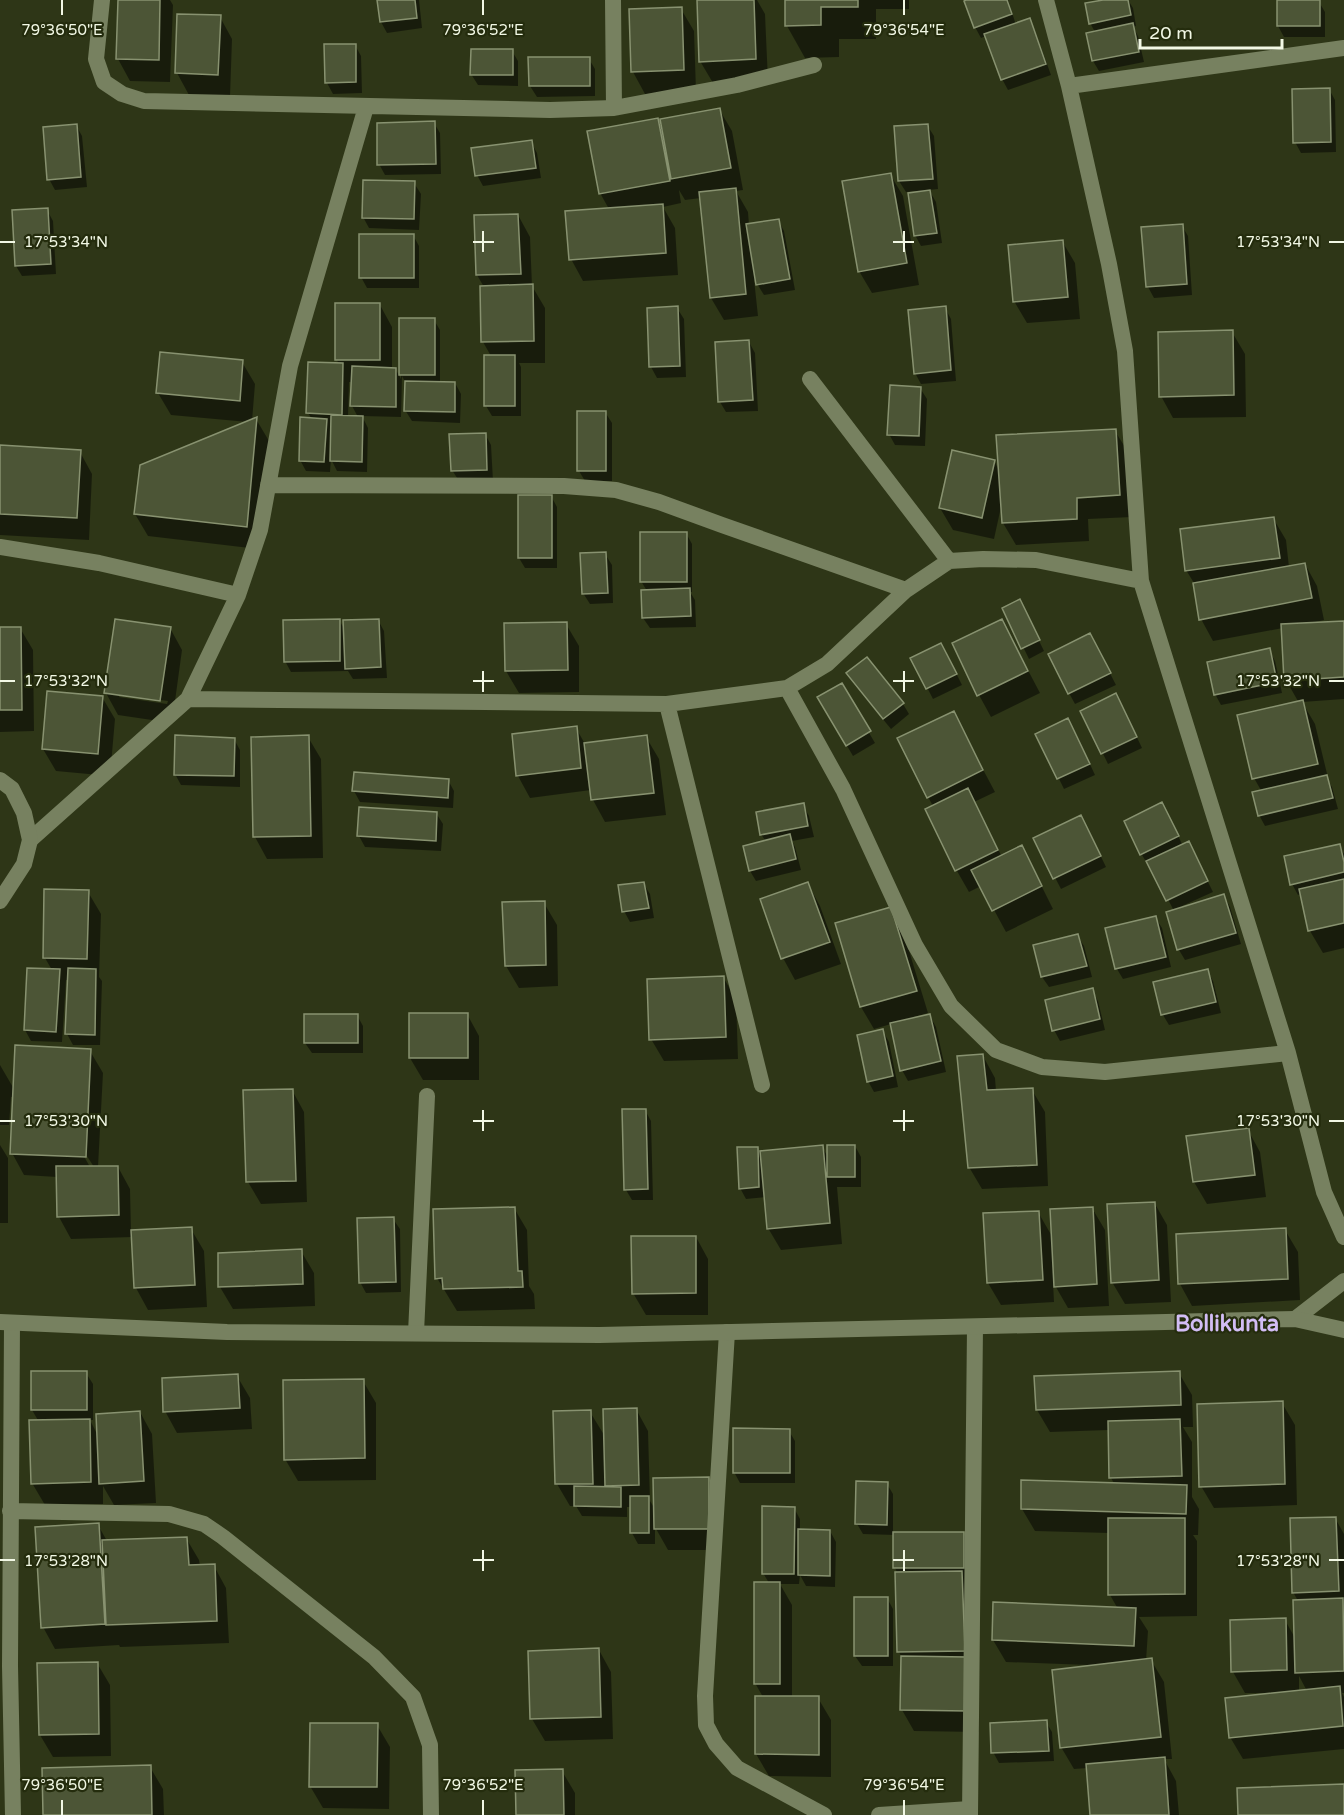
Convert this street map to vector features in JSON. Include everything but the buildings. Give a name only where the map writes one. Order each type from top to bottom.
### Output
[{"type":"street","points":[[102,0],[96,60],[104,82],[122,93],[144,101],[550,110],[614,108],[737,85],[814,65]]},
{"type":"street","points":[[613,0],[614,108]]},
{"type":"street","points":[[1046,0],[1069,86],[1109,264],[1125,351],[1141,581],[1288,1053],[1324,1192],[1344,1237]]},
{"type":"street","points":[[1069,86],[1344,48]]},
{"type":"street","points":[[30,840],[188,699],[238,595],[260,530],[290,366],[366,107]]},
{"type":"street","points":[[810,379],[949,561]]},
{"type":"street","points":[[268,485],[564,486],[616,490],[659,502],[906,590]]},
{"type":"street","points":[[0,547],[99,564],[238,595]]},
{"type":"street","points":[[188,699],[667,704],[787,688],[827,664],[906,590],[949,561],[1036,560],[1141,581]]},
{"type":"street","points":[[787,688],[843,789],[915,945],[951,1006],[996,1050],[1042,1067],[1105,1072],[1288,1053]]},
{"type":"street","points":[[667,704],[762,1085]]},
{"type":"street","points":[[0,780],[12,789],[24,813],[30,840],[24,864],[0,901]]},
{"type":"street","points":[[416,1333],[427,1096]]},
{"type":"street","points":[[1295,1319],[1344,1281]]},
{"type":"street","points":[[13,1815],[5,1665],[10,1510],[6,1323],[227,1332],[599,1335],[1295,1319],[1344,1330]]},
{"type":"street","points":[[879,1815],[970,1812],[975,1327]]},
{"type":"street","points":[[727,1332],[705,1696],[706,1725],[716,1744],[736,1768],[824,1815]]},
{"type":"street","points":[[10,1510],[169,1515],[204,1524],[223,1537],[374,1657],[413,1697],[430,1745],[431,1815]]},
{"type":"district","name":"Bollikunta","points":[[1227,1324]]}]
